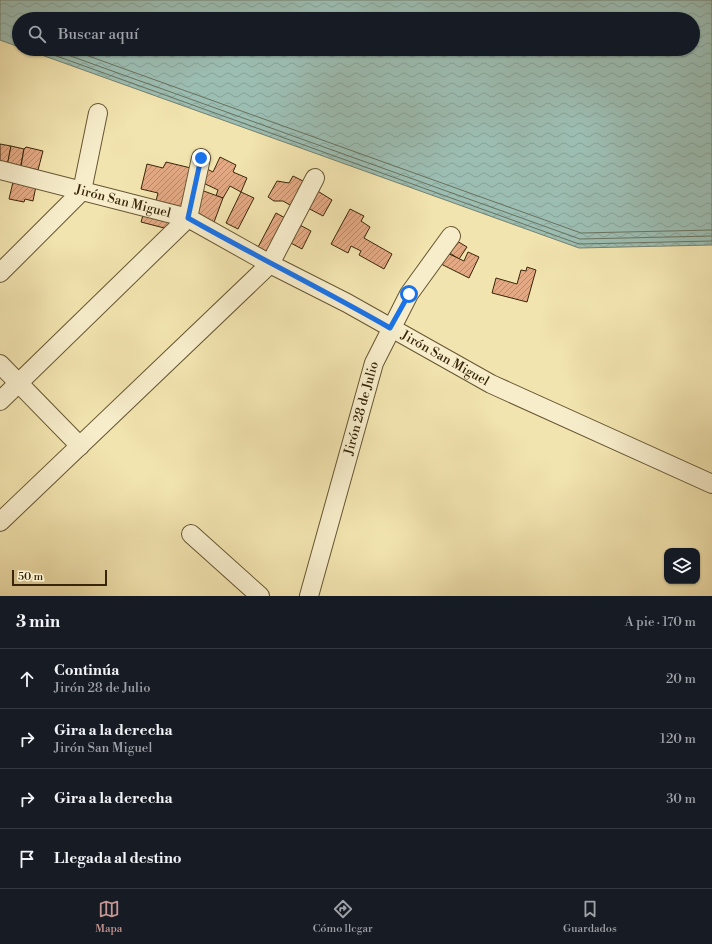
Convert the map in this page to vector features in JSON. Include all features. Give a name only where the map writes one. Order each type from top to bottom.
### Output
[{"type":"street","points":[[2,269],[82,191],[98,113]]},
{"type":"street","points":[[0,401],[188,218],[201,158]]},
{"type":"street","name":"Jirón San Miguel","points":[[0,170],[188,218],[270,264],[347,303],[491,384],[712,484]]},
{"type":"street","points":[[0,522],[270,264],[315,178]]},
{"type":"street","name":"Jirón 28 de Julio","points":[[309,596],[374,364],[390,328],[409,294],[451,236]]},
{"type":"street","points":[[0,364],[80,446]]},
{"type":"street","points":[[191,534],[260,596]]},
{"type":"water","points":[[0,0],[712,0],[712,245],[579,248],[44,56],[700,56],[700,12],[12,12],[12,44],[0,40]]},
{"type":"building","points":[[0,144],[11,146],[7,167],[0,166]]},
{"type":"building","points":[[11,146],[24,149],[20,169],[7,166]]},
{"type":"building","points":[[26,147],[43,151],[38,170],[21,166],[24,149]]},
{"type":"building","points":[[220,157],[236,165],[233,172],[247,178],[241,192],[230,186],[223,198],[216,196],[218,190],[201,182],[207,169],[213,172]]},
{"type":"building","points":[[166,162],[195,169],[186,208],[156,201],[158,193],[141,189],[147,164],[163,168]]},
{"type":"building","points":[[293,176],[309,184],[295,208],[283,201],[274,201],[268,197],[277,181],[289,183]]},
{"type":"building","points":[[13,182],[36,186],[33,201],[25,199],[24,202],[9,199]]},
{"type":"building","points":[[201,190],[223,198],[213,225],[191,217]]},
{"type":"building","points":[[316,190],[332,200],[323,216],[306,207]]},
{"type":"building","points":[[241,192],[254,198],[238,229],[226,223]]},
{"type":"building","points":[[350,209],[364,216],[361,221],[370,227],[364,238],[392,254],[384,269],[359,255],[361,251],[351,246],[348,253],[331,244]]},
{"type":"building","points":[[144,212],[171,219],[168,229],[141,222]]},
{"type":"building","points":[[276,213],[289,220],[269,255],[257,249]]},
{"type":"building","points":[[298,224],[311,231],[302,249],[289,242]]},
{"type":"building","points":[[452,238],[467,247],[459,259],[445,250]]},
{"type":"building","points":[[443,251],[464,261],[468,252],[479,257],[469,278],[437,262]]},
{"type":"building","points":[[527,267],[536,270],[527,302],[492,293],[496,278],[517,284],[521,270],[526,271]]},
{"type":"route","points":[[201,158],[188,218],[270,264],[347,303],[390,328],[409,294]]}]
